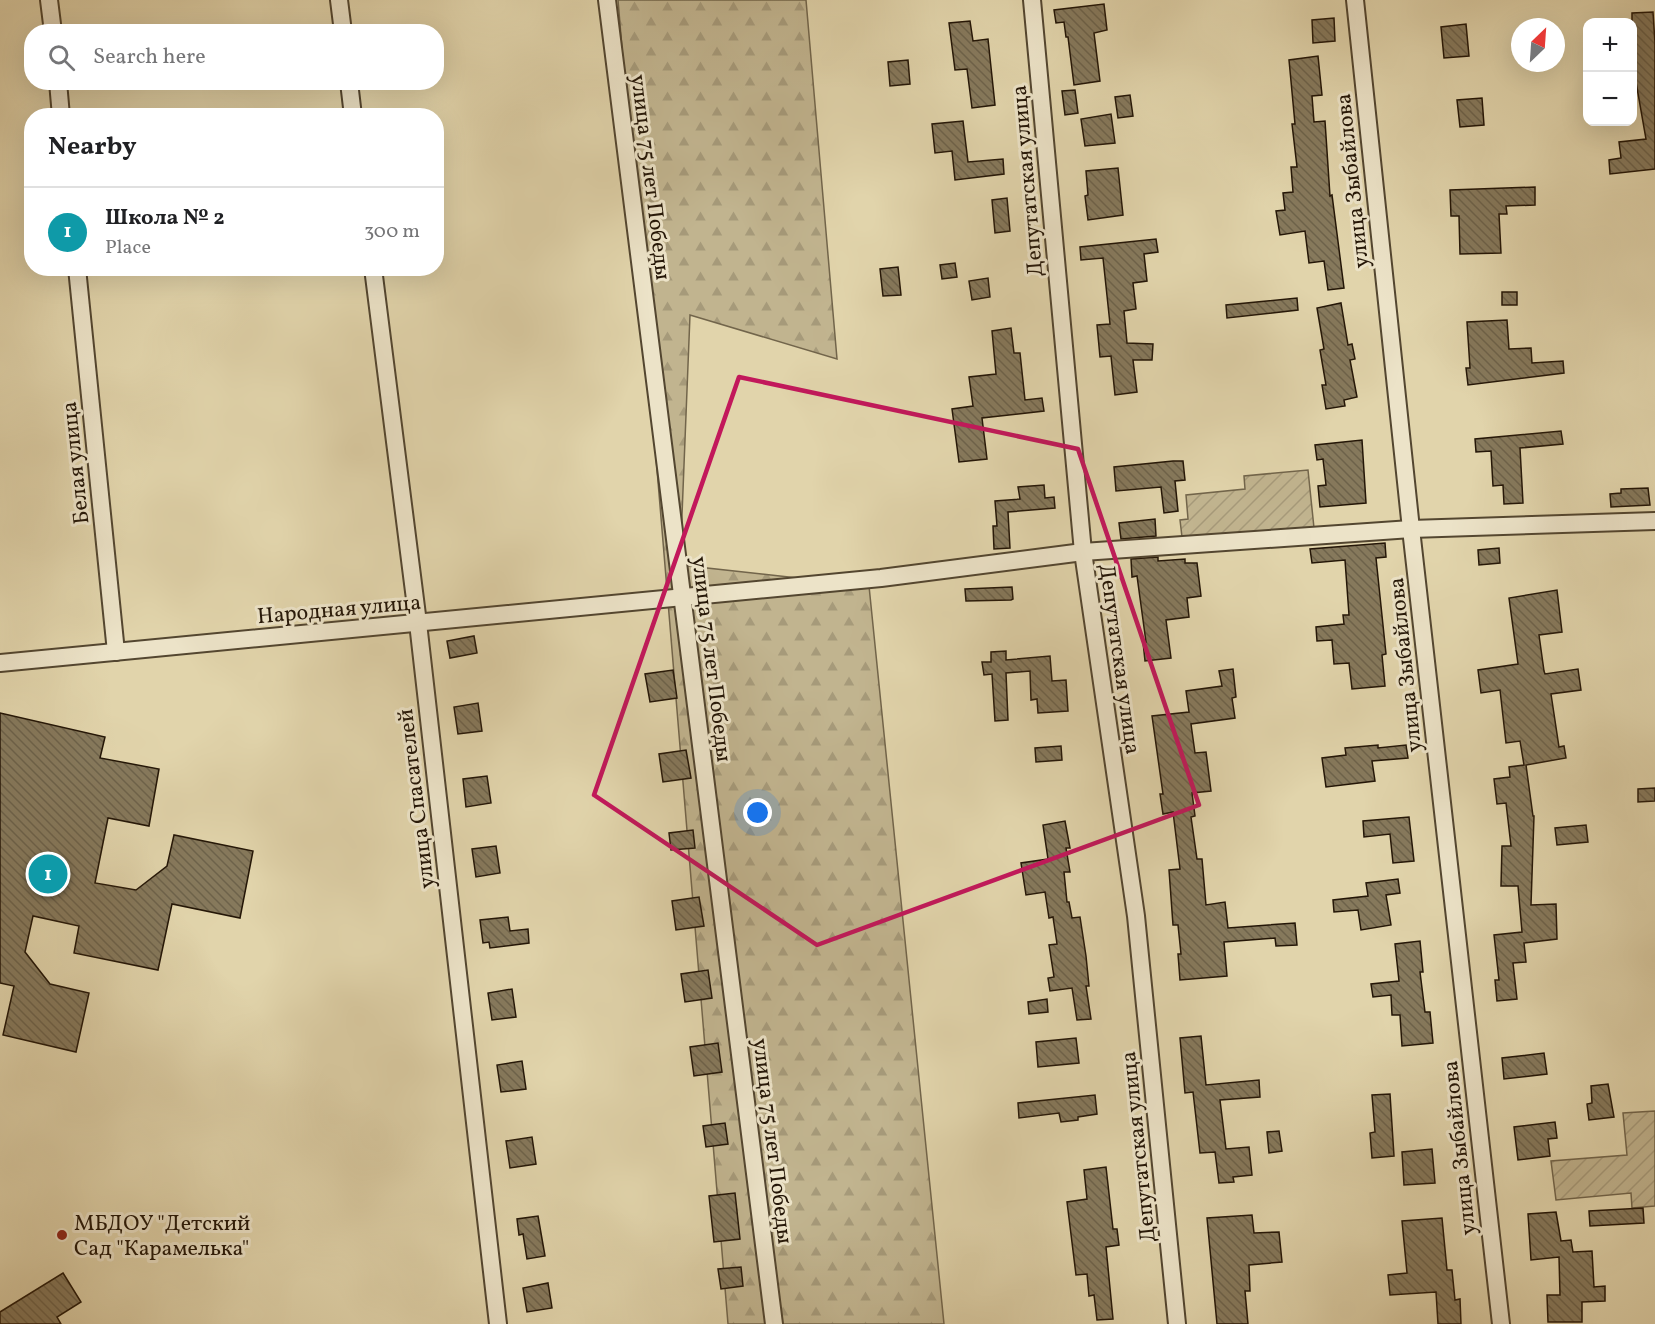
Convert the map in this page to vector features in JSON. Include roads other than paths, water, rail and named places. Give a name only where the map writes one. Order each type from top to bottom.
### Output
[{"type":"street","points":[[49,0],[51,24]]},
{"type":"street","points":[[339,0],[342,24]]},
{"type":"street","name":"улица 75 лет Победы","points":[[608,0],[774,1324]]},
{"type":"street","name":"Депутатская улица","points":[[1032,0],[1083,552],[1136,916],[1177,1324]]},
{"type":"street","name":"улица Зыбайлова","points":[[1355,0],[1411,530],[1501,1324]]},
{"type":"street","points":[[59,90],[60,108]]},
{"type":"street","points":[[350,90],[352,108]]},
{"type":"street","name":"Белая улица","points":[[78,276],[116,652]]},
{"type":"street","name":"улица Спасателей","points":[[374,276],[418,623],[498,1324]]},
{"type":"street","name":"Народная улица","points":[[0,663],[881,578],[1083,552],[1411,530],[1655,521]]},
{"type":"place","name":"Школа № 2","points":[[48,874]]},
{"type":"place","name":"МБДОУ \"Детский Сад \"Карамелька\"","points":[[62,1235]]}]
